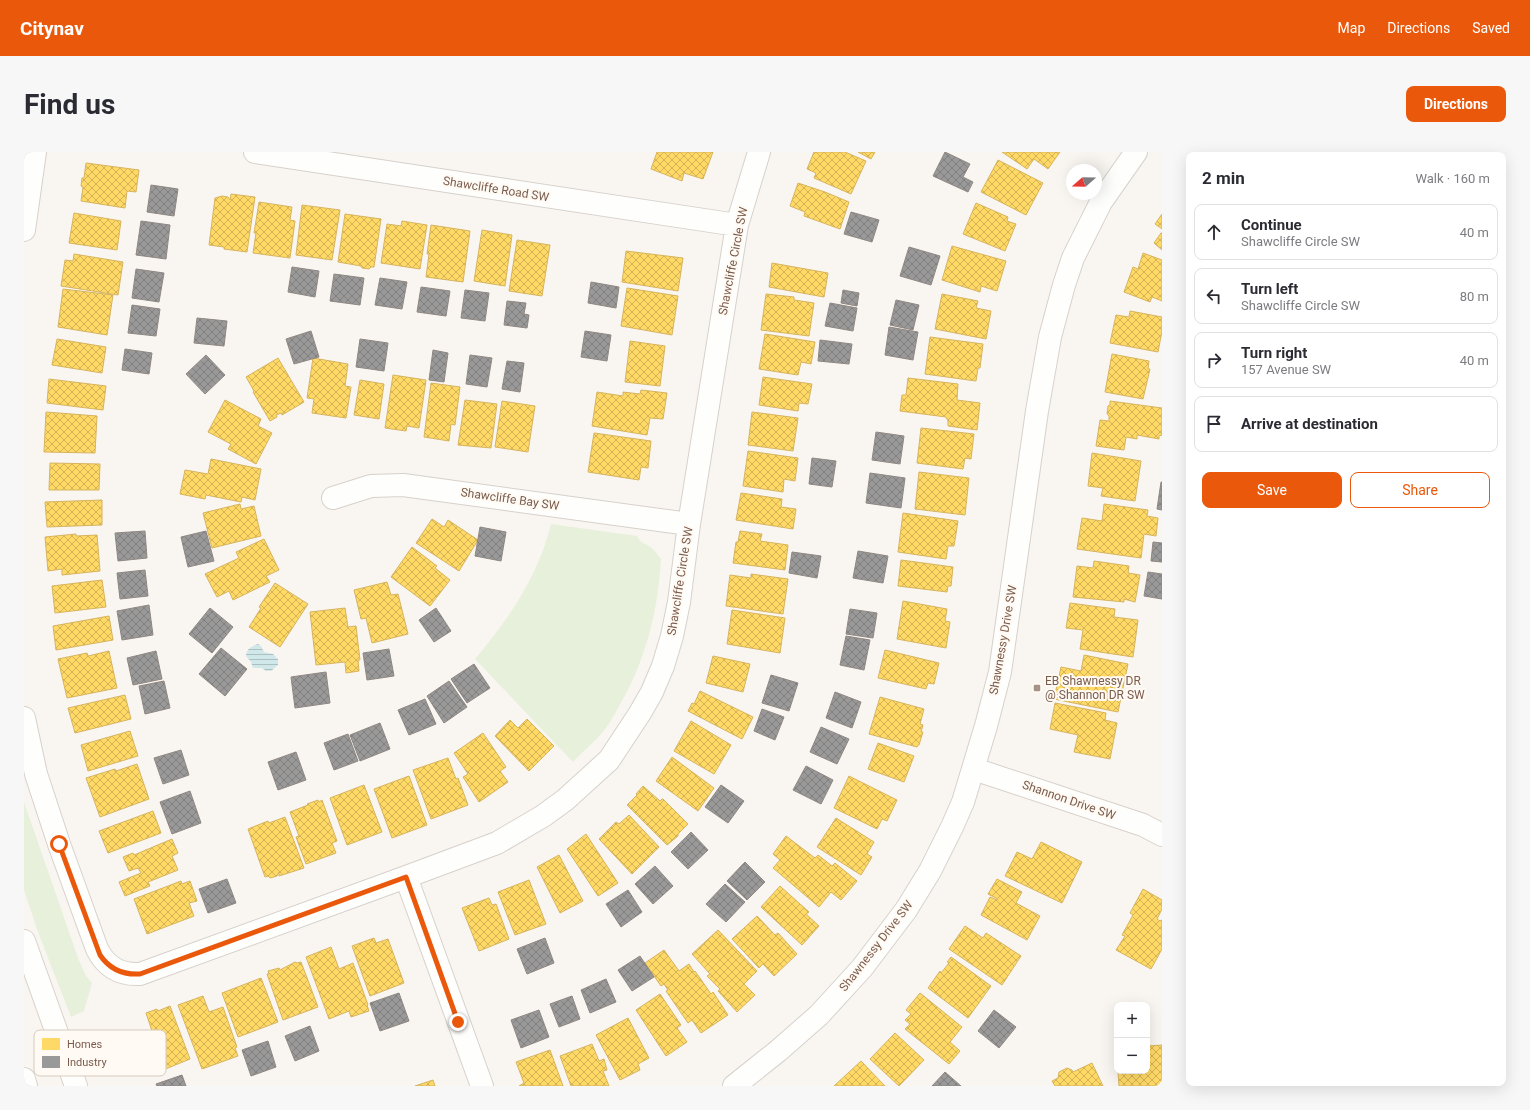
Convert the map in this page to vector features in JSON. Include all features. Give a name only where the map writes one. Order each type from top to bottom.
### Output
[{"type":"street","points":[[24,230],[35,152]]},
{"type":"street","name":"Shawcliffe Road SW","points":[[255,152],[737,225]]},
{"type":"street","name":"Shawcliffe Circle SW","points":[[24,718],[36,774],[59,844],[92,935],[100,955],[109,966],[123,973],[140,974],[497,843],[524,829],[565,800],[608,760],[640,713],[652,692],[663,666],[672,636],[679,602],[689,524],[737,225],[759,152]]},
{"type":"street","name":"Shawnessy Drive SW","points":[[734,1086],[778,1051],[819,1015],[862,968],[906,910],[930,871],[952,828],[963,802],[974,769],[1000,672],[1037,411],[1050,338],[1064,285],[1073,258],[1087,229],[1105,196],[1136,152]]},
{"type":"street","name":"Shawcliffe Bay SW","points":[[333,498],[371,486],[402,485],[689,524]]},
{"type":"street","name":"Shannon Drive SW","points":[[974,769],[1143,825],[1162,835]]},
{"type":"street","points":[[406,877],[482,1086]]},
{"type":"street","points":[[24,941],[56,1030]]},
{"type":"street","points":[[72,1076],[76,1086]]},
{"type":"street","points":[[24,1079],[26,1086]]},
{"type":"green space","points":[[551,524],[637,536],[640,541],[652,548],[661,559],[657,598],[653,618],[643,655],[636,673],[607,727],[598,738],[573,762],[475,659],[499,629],[521,596],[539,561]]},
{"type":"green space","points":[[24,802],[78,958],[86,976],[92,983],[84,1011],[71,1017],[38,932],[24,890]]},
{"type":"water","points":[[258,644],[264,652],[273,654],[278,659],[278,665],[271,671],[266,671],[262,668],[253,668],[251,662],[246,656],[248,650]]},
{"type":"building: Homes","points":[[657,152],[713,152],[703,179],[684,173],[682,181],[651,169]]},
{"type":"building: Homes","points":[[814,152],[845,152],[866,161],[851,194],[814,178],[816,173],[807,169]]},
{"type":"building: Homes","points":[[858,152],[875,152],[871,159]]},
{"type":"building: Homes","points":[[1002,152],[1060,152],[1048,169],[1034,159],[1027,169]]},
{"type":"building: Homes","points":[[998,160],[1043,183],[1026,215],[981,192]]},
{"type":"building: Homes","points":[[86,163],[139,170],[136,192],[127,191],[125,208],[81,201],[83,187],[81,186],[82,178],[84,178]]},
{"type":"building: Homes","points":[[798,183],[849,202],[840,229],[804,216],[805,212],[790,206]]},
{"type":"building: Homes","points":[[231,194],[255,197],[247,252],[224,249],[224,247],[209,245],[215,198],[222,196],[228,197],[230,200]]},
{"type":"building: Homes","points":[[259,202],[292,207],[290,220],[295,221],[290,258],[253,253],[256,233],[254,233]]},
{"type":"building: Homes","points":[[976,203],[1008,217],[1007,221],[1016,224],[1005,251],[963,234]]},
{"type":"building: Homes","points":[[302,205],[340,210],[332,260],[296,255]]},
{"type":"building: Homes","points":[[74,213],[121,221],[117,250],[69,243]]},
{"type":"building: Homes","points":[[345,214],[381,219],[374,267],[369,269],[338,262]]},
{"type":"building: Homes","points":[[1162,214],[1162,229],[1155,224]]},
{"type":"building: Homes","points":[[402,221],[427,225],[420,269],[381,263],[387,224],[401,226]]},
{"type":"building: Homes","points":[[431,225],[470,231],[463,282],[426,277],[429,254],[427,254]]},
{"type":"building: Homes","points":[[482,230],[512,235],[505,286],[474,281]]},
{"type":"building: Homes","points":[[1162,233],[1162,250],[1154,243]]},
{"type":"building: Homes","points":[[517,240],[550,245],[542,296],[509,291]]},
{"type":"building: Homes","points":[[952,246],[1006,261],[997,291],[981,286],[980,292],[942,280]]},
{"type":"building: Homes","points":[[626,251],[683,258],[678,291],[622,282]]},
{"type":"building: Homes","points":[[1143,253],[1162,260],[1162,301],[1152,297],[1150,302],[1124,292],[1133,267],[1138,269]]},
{"type":"building: Homes","points":[[74,254],[123,262],[118,295],[61,286],[65,260],[73,261]]},
{"type":"building: Homes","points":[[772,263],[828,273],[824,297],[769,287]]},
{"type":"building: Homes","points":[[627,288],[678,296],[672,335],[621,326]]},
{"type":"building: Homes","points":[[63,289],[113,295],[107,335],[58,327]]},
{"type":"building: Homes","points":[[766,294],[794,297],[794,300],[814,303],[809,336],[761,330]]},
{"type":"building: Homes","points":[[942,294],[978,301],[976,308],[991,311],[986,339],[935,329]]},
{"type":"building: Homes","points":[[1130,311],[1162,317],[1162,331],[1158,352],[1110,343],[1116,315],[1129,317]]},
{"type":"building: Homes","points":[[765,334],[815,342],[811,364],[801,362],[798,375],[759,369]]},
{"type":"building: Homes","points":[[930,337],[983,344],[980,368],[978,368],[976,381],[925,374]]},
{"type":"building: Homes","points":[[57,339],[106,347],[102,373],[52,365]]},
{"type":"building: Homes","points":[[630,341],[665,346],[660,386],[625,382]]},
{"type":"building: Homes","points":[[1112,354],[1149,361],[1148,369],[1150,369],[1143,399],[1105,392]]},
{"type":"building: Homes","points":[[278,358],[304,402],[282,415],[281,413],[276,415],[277,417],[270,421],[246,377]]},
{"type":"building: Homes","points":[[313,358],[348,364],[345,386],[351,387],[346,418],[312,413],[314,399],[307,398]]},
{"type":"building: Homes","points":[[393,375],[426,380],[419,428],[407,426],[406,431],[385,428]]},
{"type":"building: Homes","points":[[763,377],[812,384],[808,404],[799,403],[798,411],[759,405]]},
{"type":"building: Homes","points":[[908,378],[958,384],[957,400],[980,403],[977,430],[948,426],[946,417],[900,411],[902,395],[906,395]]},
{"type":"building: Homes","points":[[49,379],[106,386],[103,410],[47,403]]},
{"type":"building: Homes","points":[[360,380],[384,384],[379,419],[354,415]]},
{"type":"building: Homes","points":[[431,383],[460,387],[455,425],[451,424],[449,441],[424,437]]},
{"type":"building: Homes","points":[[641,390],[667,393],[663,419],[650,418],[647,435],[592,426],[597,392],[623,396],[623,392],[640,394]]},
{"type":"building: Homes","points":[[225,400],[261,419],[258,426],[272,433],[256,464],[228,449],[231,444],[208,432]]},
{"type":"building: Homes","points":[[465,400],[497,404],[491,448],[458,445]]},
{"type":"building: Homes","points":[[502,401],[535,406],[528,452],[495,447]]},
{"type":"building: Homes","points":[[1110,401],[1162,408],[1162,435],[1159,436],[1159,439],[1137,435],[1137,439],[1126,437],[1124,450],[1096,446],[1100,420],[1109,421],[1109,416],[1107,414]]},
{"type":"building: Homes","points":[[46,412],[97,416],[95,453],[44,452]]},
{"type":"building: Homes","points":[[752,412],[798,418],[793,451],[748,445]]},
{"type":"building: Homes","points":[[921,428],[974,434],[971,459],[965,458],[963,469],[917,463]]},
{"type":"building: Homes","points":[[594,433],[651,441],[648,468],[641,467],[639,480],[588,472]]},
{"type":"building: Homes","points":[[748,451],[798,458],[795,481],[784,479],[783,492],[743,486]]},
{"type":"building: Homes","points":[[1092,453],[1141,461],[1135,501],[1101,496],[1103,488],[1088,486]]},
{"type":"building: Homes","points":[[211,459],[261,469],[255,500],[242,497],[241,502],[206,495],[205,499],[180,494],[185,470],[208,474]]},
{"type":"building: Homes","points":[[50,463],[100,464],[99,490],[49,490]]},
{"type":"building: Homes","points":[[919,472],[969,478],[965,515],[915,509]]},
{"type":"building: Homes","points":[[741,493],[782,499],[781,507],[796,509],[793,529],[736,520]]},
{"type":"building: Homes","points":[[102,500],[102,525],[47,527],[45,502]]},
{"type":"building: Homes","points":[[240,504],[241,509],[254,506],[261,536],[212,548],[203,513]]},
{"type":"building: Homes","points":[[1104,504],[1148,510],[1147,516],[1158,518],[1156,536],[1144,534],[1141,558],[1077,549],[1082,518],[1102,521]]},
{"type":"building: Homes","points":[[903,513],[958,521],[954,546],[948,546],[946,559],[898,552]]},
{"type":"building: Homes","points":[[432,519],[444,527],[448,520],[478,540],[459,571],[416,543]]},
{"type":"building: Homes","points":[[740,531],[762,534],[760,541],[788,545],[785,570],[733,563],[736,542],[738,542]]},
{"type":"building: Homes","points":[[76,534],[76,536],[97,535],[100,571],[62,575],[62,569],[48,571],[45,537]]},
{"type":"building: Homes","points":[[264,539],[279,570],[266,576],[270,582],[233,600],[229,591],[217,597],[205,574],[239,558],[236,552]]},
{"type":"building: Homes","points":[[412,547],[437,566],[435,568],[450,580],[430,606],[391,577]]},
{"type":"building: Homes","points":[[901,560],[953,567],[951,586],[948,586],[947,592],[898,586]]},
{"type":"building: Homes","points":[[1094,561],[1129,566],[1128,573],[1140,575],[1135,602],[1124,599],[1124,602],[1073,597],[1077,566],[1093,568]]},
{"type":"building: Homes","points":[[751,574],[788,579],[783,614],[726,606],[730,575],[751,578]]},
{"type":"building: Homes","points":[[102,580],[106,607],[55,613],[52,586]]},
{"type":"building: Homes","points":[[387,582],[391,595],[398,594],[408,634],[372,643],[366,618],[361,619],[354,590]]},
{"type":"building: Homes","points":[[275,583],[308,604],[280,647],[249,627],[261,608],[259,607]]},
{"type":"building: Homes","points":[[903,601],[947,609],[945,621],[950,622],[946,648],[897,639]]},
{"type":"building: Homes","points":[[1070,603],[1115,609],[1114,617],[1138,620],[1133,657],[1080,649],[1083,630],[1066,628]]},
{"type":"building: Homes","points":[[345,608],[348,627],[356,626],[360,660],[358,660],[359,671],[346,673],[345,662],[316,665],[310,612]]},
{"type":"building: Homes","points":[[732,610],[785,618],[780,653],[727,644]]},
{"type":"building: Homes","points":[[109,616],[113,640],[56,650],[53,626]]},
{"type":"building: Homes","points":[[885,650],[939,663],[934,684],[928,683],[926,689],[878,678]]},
{"type":"building: Homes","points":[[109,651],[117,688],[67,698],[58,659],[87,653],[88,656]]},
{"type":"building: Homes","points":[[1084,655],[1128,664],[1118,712],[1054,699],[1061,667],[1081,671]]},
{"type":"building: Homes","points":[[713,656],[750,664],[743,692],[706,683]]},
{"type":"building: Homes","points":[[700,691],[753,717],[742,739],[688,711],[692,703],[694,704]]},
{"type":"building: Homes","points":[[125,695],[131,719],[75,733],[68,708]]},
{"type":"building: Homes","points":[[880,697],[924,709],[920,724],[923,725],[921,732],[923,732],[917,747],[869,734]]},
{"type":"building: Homes","points":[[1055,703],[1106,713],[1105,720],[1117,723],[1110,759],[1074,752],[1078,735],[1050,729]]},
{"type":"building: Homes","points":[[527,719],[554,746],[529,771],[495,736],[510,720],[518,728]]},
{"type":"building: Homes","points":[[691,721],[731,745],[714,774],[674,751]]},
{"type":"building: Homes","points":[[130,731],[138,756],[88,771],[81,745]]},
{"type":"building: Homes","points":[[483,733],[506,767],[500,771],[508,782],[479,802],[463,777],[468,774],[454,753]]},
{"type":"building: Homes","points":[[878,743],[914,756],[904,782],[868,769]]},
{"type":"building: Homes","points":[[672,757],[714,788],[698,811],[656,781]]},
{"type":"building: Homes","points":[[448,758],[456,779],[458,778],[468,805],[431,819],[413,770]]},
{"type":"building: Homes","points":[[137,764],[149,799],[100,817],[86,778]]},
{"type":"building: Homes","points":[[409,776],[427,825],[392,838],[374,789]]},
{"type":"building: Homes","points":[[849,776],[897,800],[887,821],[882,819],[877,829],[834,808]]},
{"type":"building: Homes","points":[[364,785],[382,832],[347,845],[330,798]]},
{"type":"building: Homes","points":[[643,786],[660,801],[663,799],[688,824],[678,834],[678,836],[667,845],[627,805],[637,795],[636,794]]},
{"type":"building: Homes","points":[[318,800],[319,802],[322,800],[337,841],[332,843],[336,853],[306,864],[296,837],[299,836],[290,812]]},
{"type":"building: Homes","points":[[153,811],[161,833],[108,853],[99,831]]},
{"type":"building: Homes","points":[[629,815],[659,847],[632,874],[599,839],[616,822],[619,824]]},
{"type":"building: Homes","points":[[285,817],[304,868],[279,876],[279,872],[277,876],[270,878],[268,876],[265,877],[248,829],[268,821],[269,823]]},
{"type":"building: Homes","points":[[836,818],[874,842],[867,854],[872,857],[861,875],[817,847]]},
{"type":"building: Homes","points":[[586,834],[618,883],[598,896],[567,849]]},
{"type":"building: Homes","points":[[786,836],[815,858],[818,855],[832,866],[835,863],[857,881],[841,900],[831,892],[819,907],[773,868],[780,860],[773,854]]},
{"type":"building: Homes","points":[[172,839],[178,853],[172,856],[178,870],[148,882],[150,886],[125,896],[119,882],[141,873],[138,868],[129,871],[123,857],[133,853],[134,855]]},
{"type":"building: Homes","points":[[1041,842],[1082,862],[1062,903],[1005,876],[1017,852],[1032,859]]},
{"type":"building: Homes","points":[[559,855],[583,901],[560,913],[537,867]]},
{"type":"building: Homes","points":[[997,879],[1022,892],[1016,903],[1040,916],[1027,940],[981,915],[990,897],[997,900],[998,899],[988,894]]},
{"type":"building: Homes","points":[[529,880],[546,924],[515,935],[498,892]]},
{"type":"building: Homes","points":[[181,881],[182,884],[190,881],[197,901],[189,903],[194,916],[147,934],[134,899]]},
{"type":"building: Homes","points":[[780,886],[809,912],[806,914],[819,926],[802,945],[761,907]]},
{"type":"building: Homes","points":[[1143,889],[1162,900],[1162,909],[1157,919],[1160,921],[1162,920],[1162,949],[1151,969],[1116,950],[1125,936],[1122,935],[1133,915],[1130,913]]},
{"type":"building: Homes","points":[[489,898],[492,905],[496,904],[509,939],[479,951],[462,908]]},
{"type":"building: Homes","points":[[757,916],[775,935],[778,933],[797,954],[774,976],[763,964],[759,968],[732,939]]},
{"type":"building: Homes","points":[[965,926],[983,938],[986,933],[1021,956],[1002,985],[949,949]]},
{"type":"building: Homes","points":[[718,930],[757,971],[744,984],[755,995],[737,1012],[718,991],[720,989],[707,976],[710,974],[692,954]]},
{"type":"building: Homes","points":[[374,938],[376,943],[388,939],[404,983],[370,996],[352,946]]},
{"type":"building: Homes","points":[[331,947],[339,969],[353,963],[369,1011],[351,1017],[349,1011],[329,1019],[306,957]]},
{"type":"building: Homes","points":[[664,950],[679,971],[689,964],[711,994],[713,992],[728,1015],[701,1033],[692,1020],[688,1023],[666,991],[668,990],[664,984],[661,986],[645,963]]},
{"type":"building: Homes","points":[[951,957],[991,986],[968,1018],[928,988],[940,971],[941,973],[949,963],[947,962]]},
{"type":"building: Homes","points":[[295,962],[301,962],[318,1007],[283,1020],[267,974],[269,974],[268,971],[279,968],[280,970]]},
{"type":"building: Homes","points":[[261,978],[278,1022],[238,1037],[222,993]]},
{"type":"building: Homes","points":[[920,993],[962,1027],[950,1042],[960,1051],[949,1064],[905,1029],[910,1024],[905,1020],[911,1014],[906,1010]]},
{"type":"building: Homes","points":[[660,994],[681,1025],[677,1028],[687,1042],[666,1056],[636,1010]]},
{"type":"building: Homes","points":[[203,996],[209,1012],[223,1007],[237,1047],[235,1048],[238,1056],[202,1069],[178,1005]]},
{"type":"building: Homes","points":[[170,1006],[190,1059],[166,1069],[166,1030],[152,1030],[146,1013],[157,1009],[158,1011]]},
{"type":"building: Homes","points":[[628,1018],[649,1058],[638,1064],[640,1070],[620,1080],[596,1035]]},
{"type":"building: Homes","points":[[895,1033],[924,1060],[899,1086],[870,1059]]},
{"type":"building: Homes","points":[[592,1044],[599,1061],[604,1059],[607,1070],[603,1071],[609,1086],[571,1086],[560,1056]]},
{"type":"building: Homes","points":[[1162,1045],[1162,1086],[1119,1086],[1118,1074],[1150,1074],[1150,1046]]},
{"type":"building: Homes","points":[[550,1050],[563,1086],[519,1086],[524,1083],[516,1062]]},
{"type":"building: Homes","points":[[861,1061],[885,1086],[834,1086]]},
{"type":"building: Homes","points":[[1092,1063],[1103,1086],[1055,1086],[1052,1081],[1058,1078],[1059,1072],[1067,1068],[1073,1072]]},
{"type":"building: Homes","points":[[433,1080],[435,1086],[415,1086]]},
{"type":"building: Industry","points":[[945,152],[970,164],[963,177],[973,182],[968,192],[933,176]]},
{"type":"building: Industry","points":[[151,185],[178,189],[174,216],[147,212]]},
{"type":"building: Industry","points":[[851,212],[879,220],[872,242],[844,234]]},
{"type":"building: Industry","points":[[141,221],[170,225],[166,259],[136,255]]},
{"type":"building: Industry","points":[[909,247],[940,256],[931,285],[900,276]]},
{"type":"building: Industry","points":[[292,267],[319,271],[315,297],[288,292]]},
{"type":"building: Industry","points":[[136,269],[164,273],[159,302],[132,298]]},
{"type":"building: Industry","points":[[334,274],[364,278],[360,305],[330,301]]},
{"type":"building: Industry","points":[[380,278],[407,282],[402,309],[375,305]]},
{"type":"building: Industry","points":[[591,282],[619,287],[616,308],[588,303]]},
{"type":"building: Industry","points":[[421,287],[450,291],[446,316],[417,312]]},
{"type":"building: Industry","points":[[465,290],[489,293],[485,321],[461,318]]},
{"type":"building: Industry","points":[[843,290],[859,293],[857,306],[841,303]]},
{"type":"building: Industry","points":[[896,300],[919,305],[913,330],[890,325]]},
{"type":"building: Industry","points":[[507,301],[526,303],[524,314],[529,315],[527,328],[504,325]]},
{"type":"building: Industry","points":[[830,303],[857,308],[853,331],[825,326]]},
{"type":"building: Industry","points":[[132,305],[160,309],[156,336],[128,333]]},
{"type":"building: Industry","points":[[197,318],[227,321],[224,346],[194,343]]},
{"type":"building: Industry","points":[[889,327],[918,332],[913,360],[885,355]]},
{"type":"building: Industry","points":[[311,331],[319,357],[294,364],[286,339]]},
{"type":"building: Industry","points":[[585,331],[611,335],[607,361],[581,357]]},
{"type":"building: Industry","points":[[360,339],[388,343],[384,371],[356,367]]},
{"type":"building: Industry","points":[[820,340],[852,344],[849,364],[818,361]]},
{"type":"building: Industry","points":[[125,349],[152,353],[149,374],[122,370]]},
{"type":"building: Industry","points":[[433,350],[448,353],[444,382],[429,380]]},
{"type":"building: Industry","points":[[206,355],[225,375],[205,394],[186,374]]},
{"type":"building: Industry","points":[[470,355],[492,358],[487,387],[466,384]]},
{"type":"building: Industry","points":[[507,361],[524,363],[520,392],[502,389]]},
{"type":"building: Industry","points":[[876,432],[904,436],[900,464],[872,460]]},
{"type":"building: Industry","points":[[812,458],[836,461],[832,487],[809,484]]},
{"type":"building: Industry","points":[[870,473],[905,478],[901,508],[866,503]]},
{"type":"building: Industry","points":[[1162,482],[1162,510],[1157,509]]},
{"type":"building: Industry","points":[[480,527],[506,532],[501,561],[475,556]]},
{"type":"building: Industry","points":[[145,531],[147,558],[118,561],[115,533]]},
{"type":"building: Industry","points":[[206,531],[214,561],[188,567],[181,537]]},
{"type":"building: Industry","points":[[1153,542],[1162,543],[1162,562],[1151,561]]},
{"type":"building: Industry","points":[[858,551],[888,556],[883,583],[853,578]]},
{"type":"building: Industry","points":[[792,552],[821,556],[817,578],[789,573]]},
{"type":"building: Industry","points":[[145,570],[148,596],[120,599],[117,573]]},
{"type":"building: Industry","points":[[1148,572],[1162,574],[1162,599],[1144,596]]},
{"type":"building: Industry","points":[[149,605],[153,635],[122,640],[117,611]]},
{"type":"building: Industry","points":[[210,608],[233,627],[212,653],[189,634]]},
{"type":"building: Industry","points":[[436,608],[451,631],[434,642],[419,620]]},
{"type":"building: Industry","points":[[850,609],[877,613],[873,638],[846,634]]},
{"type":"building: Industry","points":[[846,636],[870,640],[864,670],[840,665]]},
{"type":"building: Industry","points":[[221,648],[247,669],[225,696],[199,674]]},
{"type":"building: Industry","points":[[389,649],[394,676],[367,680],[363,653]]},
{"type":"building: Industry","points":[[156,651],[162,679],[133,685],[127,658]]},
{"type":"building: Industry","points":[[474,664],[490,688],[467,703],[451,679]]},
{"type":"building: Industry","points":[[326,672],[330,703],[295,708],[291,677]]},
{"type":"building: Industry","points":[[771,675],[798,683],[789,711],[762,703]]},
{"type":"building: Industry","points":[[164,681],[170,708],[145,714],[139,686]]},
{"type":"building: Industry","points":[[449,681],[467,707],[444,723],[427,696]]},
{"type":"building: Industry","points":[[835,692],[861,702],[852,728],[826,718]]},
{"type":"building: Industry","points":[[425,699],[436,724],[409,735],[398,710]]},
{"type":"building: Industry","points":[[762,709],[784,717],[775,740],[754,731]]},
{"type":"building: Industry","points":[[380,723],[390,749],[360,761],[350,735]]},
{"type":"building: Industry","points":[[821,727],[849,739],[837,764],[810,752]]},
{"type":"building: Industry","points":[[348,734],[358,761],[334,770],[324,743]]},
{"type":"building: Industry","points":[[181,750],[189,775],[163,784],[154,758]]},
{"type":"building: Industry","points":[[296,752],[306,780],[278,790],[268,762]]},
{"type":"building: Industry","points":[[806,766],[833,780],[821,804],[793,790]]},
{"type":"building: Industry","points":[[721,785],[744,801],[728,823],[705,807]]},
{"type":"building: Industry","points":[[190,791],[201,823],[172,834],[160,802]]},
{"type":"building: Industry","points":[[691,832],[708,850],[688,869],[671,852]]},
{"type":"building: Industry","points":[[745,862],[765,882],[747,900],[727,881]]},
{"type":"building: Industry","points":[[655,866],[673,886],[653,904],[635,884]]},
{"type":"building: Industry","points":[[227,879],[236,903],[208,913],[199,889]]},
{"type":"building: Industry","points":[[725,884],[745,902],[726,922],[706,904]]},
{"type":"building: Industry","points":[[628,890],[642,912],[621,927],[606,904]]},
{"type":"building: Industry","points":[[545,938],[554,963],[527,974],[517,949]]},
{"type":"building: Industry","points":[[640,956],[654,977],[632,991],[618,970]]},
{"type":"building: Industry","points":[[606,979],[616,1002],[590,1013],[581,990]]},
{"type":"building: Industry","points":[[399,993],[409,1021],[380,1031],[370,1003]]},
{"type":"building: Industry","points":[[572,996],[580,1019],[559,1027],[550,1004]]},
{"type":"building: Industry","points":[[539,1010],[549,1037],[521,1048],[511,1020]]},
{"type":"building: Industry","points":[[994,1010],[1016,1027],[999,1048],[978,1031]]},
{"type":"building: Industry","points":[[310,1026],[319,1051],[295,1061],[285,1036]]},
{"type":"building: Industry","points":[[268,1041],[276,1067],[251,1076],[242,1050]]},
{"type":"building: Industry","points":[[945,1072],[961,1086],[932,1086]]},
{"type":"building: Industry","points":[[182,1075],[186,1086],[157,1086],[156,1084]]},
{"type":"place","name":"EB Shawnessy DR @ Shannon DR SW","points":[[1037,688]]},
{"type":"route","points":[[59,844],[100,955],[109,966],[115,970],[132,974],[140,974],[406,877],[458,1022]]}]
